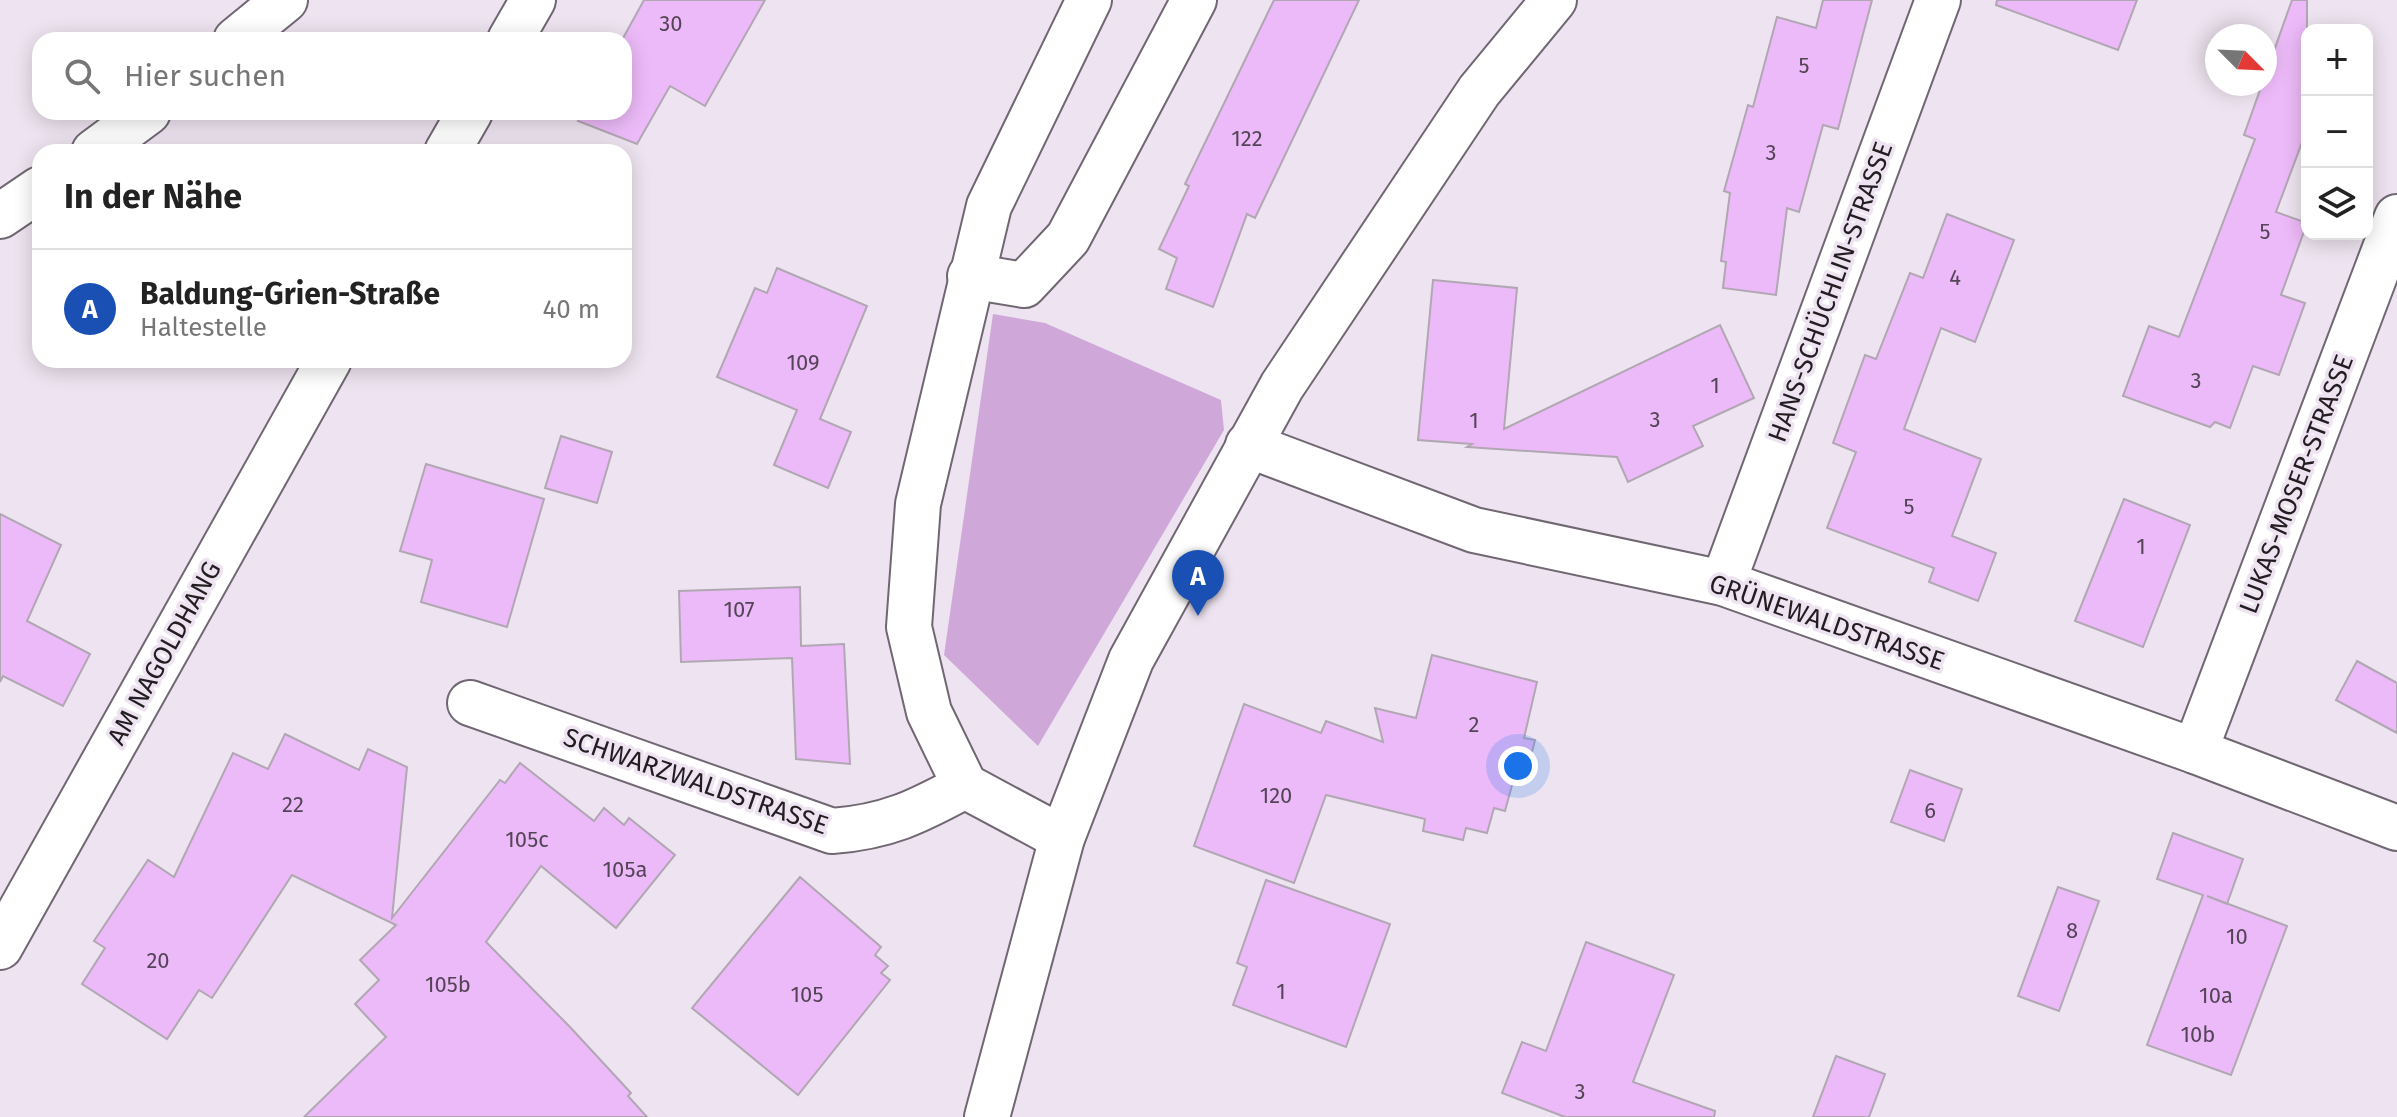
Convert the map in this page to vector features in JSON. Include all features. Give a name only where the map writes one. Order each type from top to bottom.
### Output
[{"type":"street","points":[[246,32],[285,0]]},
{"type":"street","points":[[515,32],[533,0]]},
{"type":"street","points":[[1062,838],[965,786],[929,712],[909,627],[918,504],[989,206],[1089,0]]},
{"type":"street","points":[[970,276],[1024,285],[1068,238],[1194,0]]},
{"type":"street","points":[[987,1117],[1062,838],[1131,660],[1282,386],[1479,91],[1554,0]]},
{"type":"street","name":"HANS-SCHÜCHLIN-STRASSE","points":[[1723,583],[1938,0]]},
{"type":"street","points":[[105,144],[137,120]]},
{"type":"street","points":[[452,144],[465,120]]},
{"type":"street","points":[[0,216],[32,194]]},
{"type":"street","name":"LUKAS-MOSER-STRASSE","points":[[2195,751],[2397,217]]},
{"type":"street","name":"AM NAGOLDHANG","points":[[0,947],[325,368]]},
{"type":"street","name":"GRÜNEWALDSTRASSE","points":[[1248,445],[1474,530],[1723,583],[2195,751],[2397,828]]},
{"type":"street","name":"SCHWARZWALDSTRASSE","points":[[470,703],[832,831],[873,828],[913,815],[965,786]]},
{"type":"shaded area","points":[[993,314],[1045,323],[1221,400],[1224,430],[1038,746],[944,655]]},
{"type":"building","points":[[644,0],[765,0],[705,106],[670,86],[637,144],[578,121],[632,120],[632,32],[626,32]]},
{"type":"building","points":[[1274,0],[1359,0],[1255,218],[1247,214],[1213,307],[1166,289],[1177,258],[1159,249],[1189,186],[1185,184]]},
{"type":"building","points":[[1823,0],[1872,0],[1838,129],[1823,125],[1799,212],[1787,208],[1776,295],[1723,288],[1726,262],[1721,261],[1730,193],[1724,191],[1748,105],[1753,107],[1777,17],[1816,28]]},
{"type":"building","points":[[1997,0],[2137,0],[2118,50],[1996,5]]},
{"type":"building","points":[[2292,0],[2307,0],[2307,24],[2301,24],[2301,145],[2276,212],[2301,221],[2301,240],[2281,295],[2305,303],[2279,375],[2253,366],[2230,428],[2215,422],[2210,427],[2123,396],[2149,326],[2179,337],[2255,139],[2244,135],[2258,96],[2277,96],[2277,42]]},
{"type":"building","points":[[1947,214],[2014,240],[1975,342],[1941,328],[1904,429],[1981,459],[1952,536],[1996,553],[1978,601],[1929,582],[1934,568],[1827,528],[1856,452],[1833,443],[1865,355],[1876,359],[1910,273],[1923,278]]},
{"type":"building","points":[[777,268],[867,306],[820,419],[851,432],[828,488],[774,465],[797,410],[717,377],[755,288],[767,293]]},
{"type":"building","points":[[1433,280],[1517,288],[1504,429],[1720,325],[1754,398],[1693,426],[1703,446],[1628,482],[1617,457],[1467,447],[1472,444],[1418,440]]},
{"type":"building","points":[[561,436],[612,452],[597,503],[545,488]]},
{"type":"building","points":[[426,464],[544,499],[507,627],[421,602],[432,560],[400,551]]},
{"type":"building","points":[[2124,499],[2190,525],[2143,647],[2075,621]]},
{"type":"building","points":[[0,514],[61,545],[27,621],[90,654],[63,706],[3,676],[0,682]]},
{"type":"building","points":[[800,587],[801,646],[844,644],[850,764],[796,759],[792,658],[681,662],[679,591]]},
{"type":"building","points":[[1432,655],[1537,682],[1524,738],[1535,740],[1525,780],[1514,778],[1505,811],[1494,808],[1487,833],[1466,828],[1463,840],[1423,831],[1425,819],[1326,795],[1294,883],[1194,846],[1244,704],[1321,733],[1326,721],[1383,742],[1375,708],[1416,718]]},
{"type":"building","points":[[2357,661],[2397,683],[2397,733],[2336,700]]},
{"type":"building","points":[[285,734],[359,770],[368,749],[407,767],[392,918],[500,780],[505,783],[520,763],[594,821],[604,808],[624,825],[629,818],[675,855],[616,928],[541,866],[486,942],[631,1093],[628,1096],[647,1117],[304,1117],[386,1037],[355,1004],[379,980],[360,960],[396,925],[292,875],[212,998],[199,990],[167,1039],[82,984],[105,948],[94,941],[148,860],[174,877],[233,753],[268,769]]},
{"type":"building","points":[[1910,770],[1962,789],[1944,841],[1891,822]]},
{"type":"building","points":[[2173,833],[2243,859],[2227,904],[2287,926],[2231,1075],[2147,1045],[2203,895],[2157,879]]},
{"type":"building","points":[[800,877],[881,947],[875,955],[888,966],[881,973],[890,980],[798,1095],[692,1008]]},
{"type":"building","points":[[1266,880],[1390,924],[1346,1047],[1233,1005],[1247,967],[1237,963]]},
{"type":"building","points":[[2058,887],[2099,901],[2059,1011],[2018,996]]},
{"type":"building","points":[[1586,942],[1674,975],[1633,1082],[1715,1111],[1714,1117],[1565,1117],[1502,1093],[1522,1042],[1546,1051]]},
{"type":"building","points":[[1836,1056],[1885,1074],[1869,1117],[1813,1117]]},
{"type":"place","name":"Baldung-Grien-Straße","points":[[1198,616]]}]
